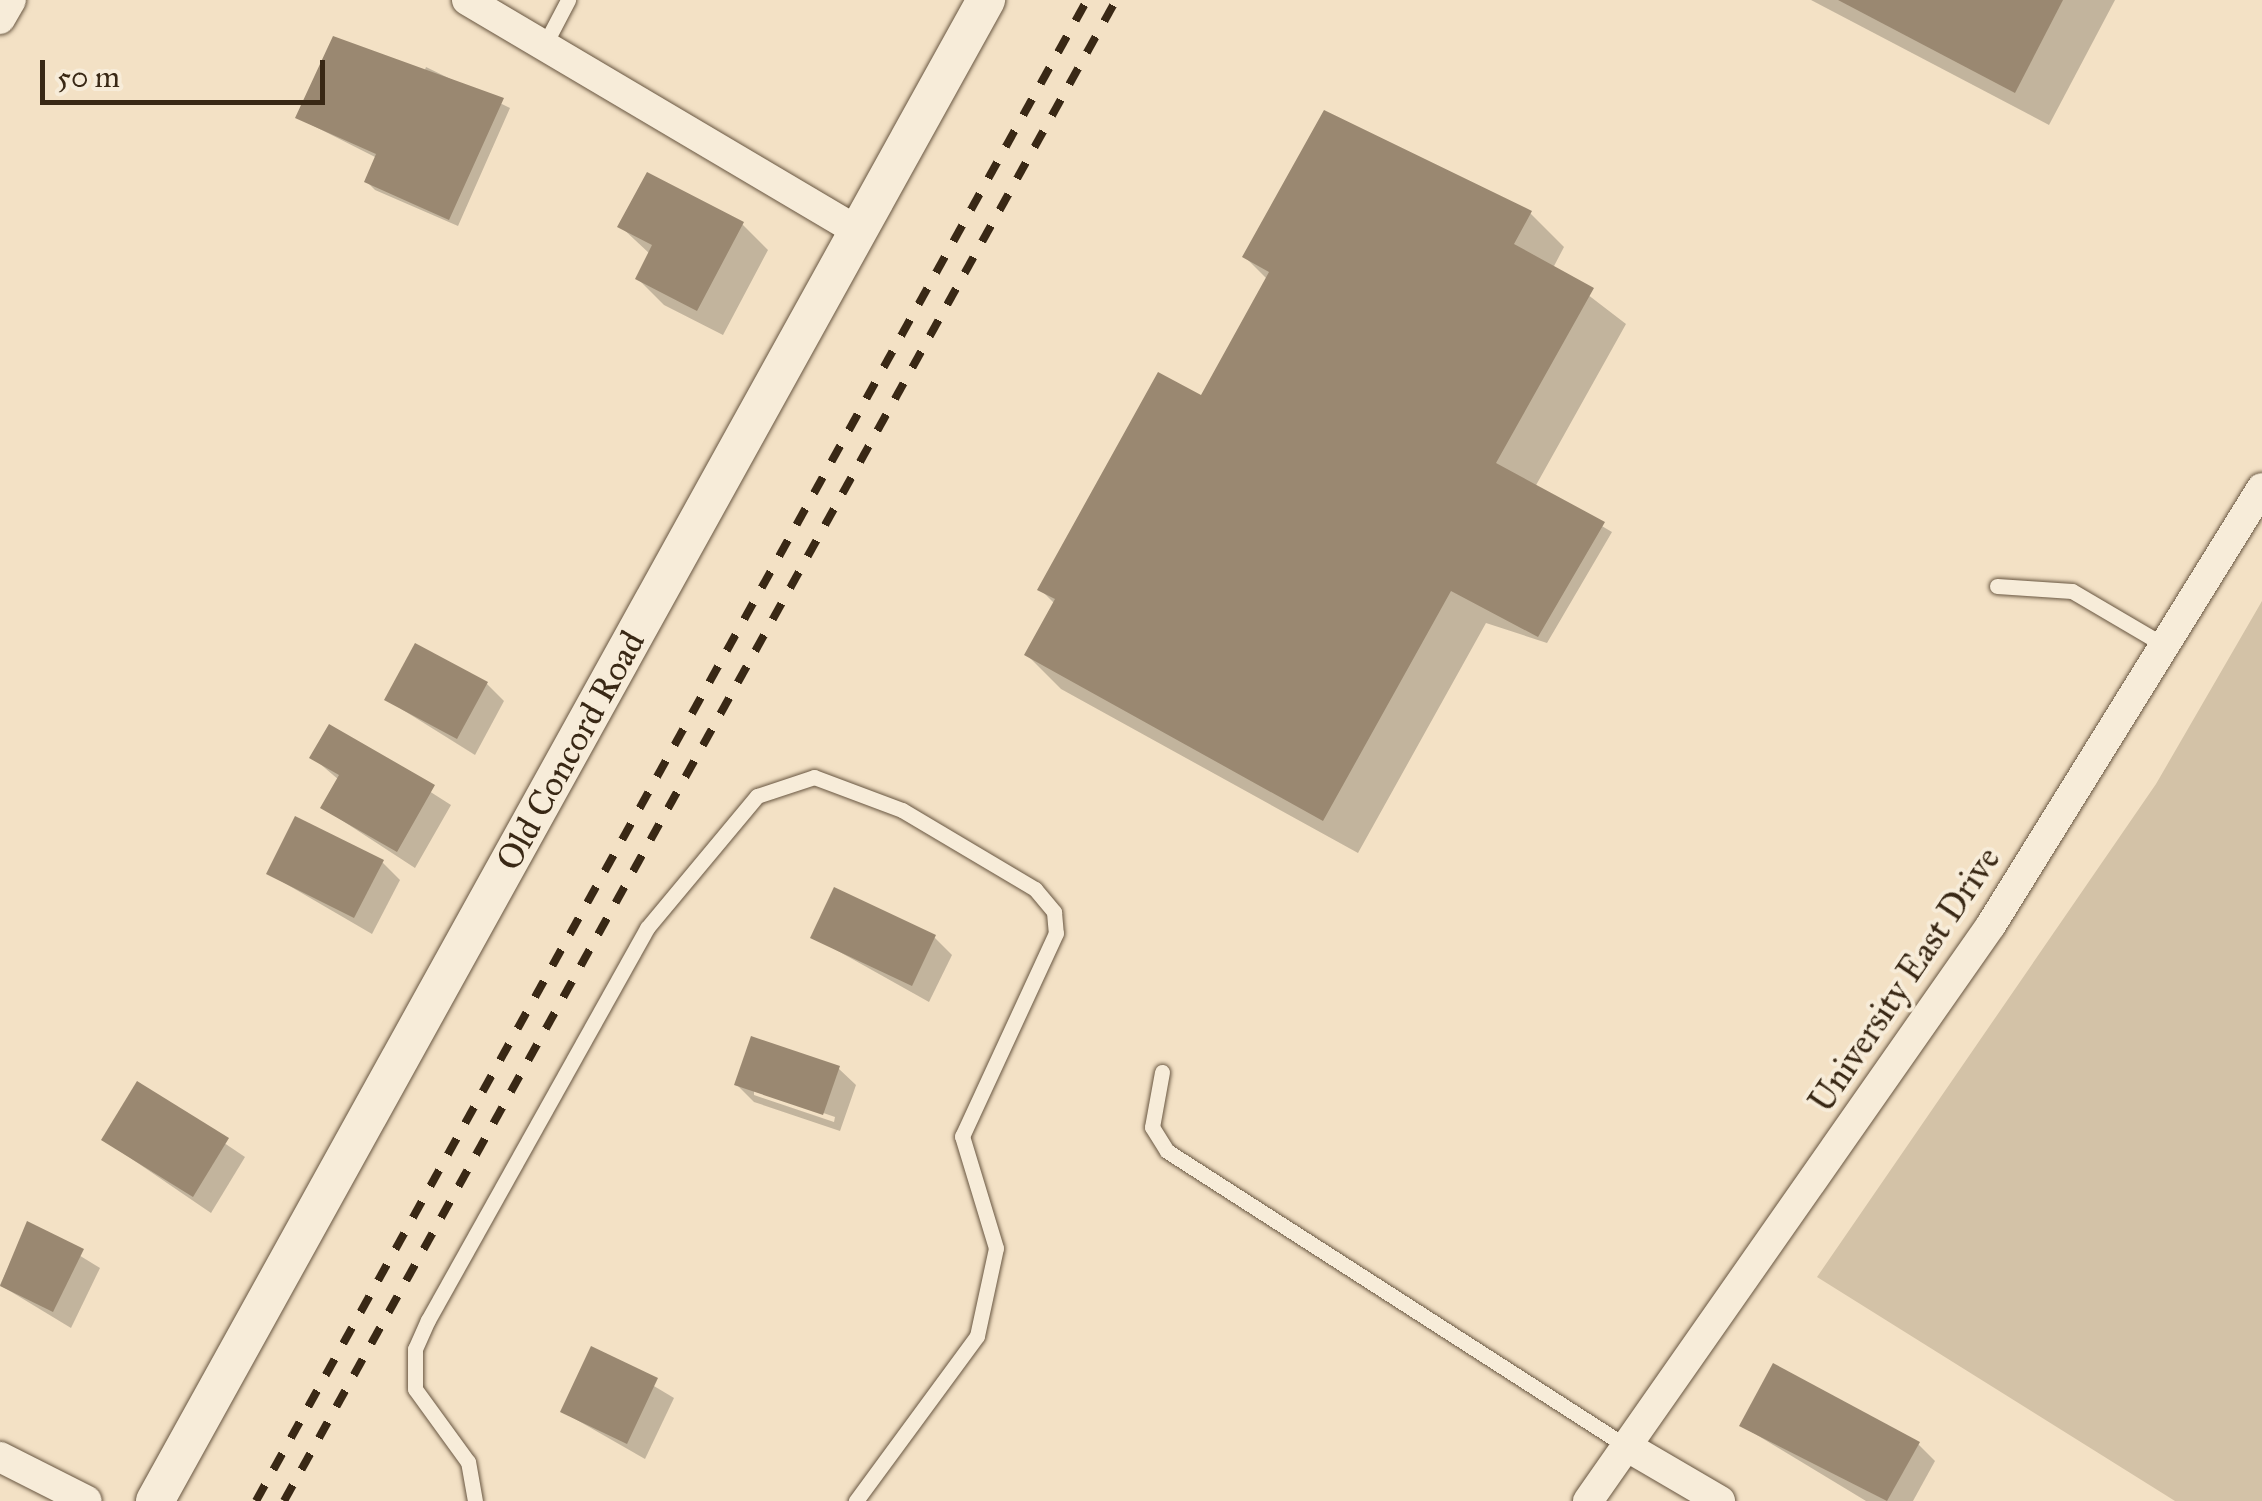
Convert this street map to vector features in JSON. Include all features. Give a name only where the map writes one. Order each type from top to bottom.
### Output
[{"type":"street","points":[[0,20],[10,0]]},
{"type":"street","points":[[467,0],[859,232]]},
{"type":"street","name":"Old Concord Road","points":[[155,1501],[986,0]]},
{"type":"street","name":"University East Drive","points":[[1588,1501],[1991,925],[2168,648],[2262,488]]},
{"type":"street","points":[[1626,1446],[1720,1501]]},
{"type":"street","points":[[0,1457],[86,1501]]},
{"type":"lane","points":[[545,44],[568,0]]},
{"type":"lane","points":[[1996,586],[2072,592],[2168,648]]},
{"type":"lane","points":[[475,1501],[468,1462],[415,1390],[415,1349],[428,1320],[646,928],[757,796],[814,777],[902,810],[1036,889],[1054,912],[1056,934],[962,1136],[996,1248],[976,1336],[856,1501]]},
{"type":"lane","points":[[1162,1072],[1152,1128],[1167,1151],[1626,1446]]},
{"type":"shaded area","points":[[2262,601],[2262,1501],[2175,1501],[1817,1277],[2156,784]]},
{"type":"building","points":[[1838,0],[2063,0],[2015,93]]},
{"type":"building","points":[[333,36],[504,98],[449,220],[364,182],[376,154],[295,118]]},
{"type":"building","points":[[1324,110],[1532,211],[1514,244],[1594,288],[1496,463],[1605,522],[1538,637],[1451,591],[1323,821],[1024,655],[1055,599],[1037,590],[1158,372],[1201,395],[1269,272],[1242,257]]},
{"type":"building","points":[[647,172],[744,222],[697,311],[635,279],[652,245],[617,227]]},
{"type":"building","points":[[415,643],[488,682],[457,739],[384,700]]},
{"type":"building","points":[[329,724],[435,785],[397,852],[320,808],[339,775],[309,758]]},
{"type":"building","points":[[295,816],[384,860],[354,918],[266,874]]},
{"type":"building","points":[[834,887],[936,935],[912,986],[810,938]]},
{"type":"building","points":[[751,1036],[840,1066],[823,1115],[734,1085]]},
{"type":"building","points":[[137,1081],[229,1138],[193,1197],[101,1140]]},
{"type":"building","points":[[27,1221],[84,1249],[53,1312],[0,1286]]},
{"type":"building","points":[[591,1346],[658,1378],[627,1444],[560,1412]]},
{"type":"building","points":[[1773,1363],[1920,1442],[1887,1501],[1739,1426]]},
{"type":"railway","points":[[256,1501],[1087,0]]},
{"type":"railway","points":[[284,1501],[1116,0]]}]
